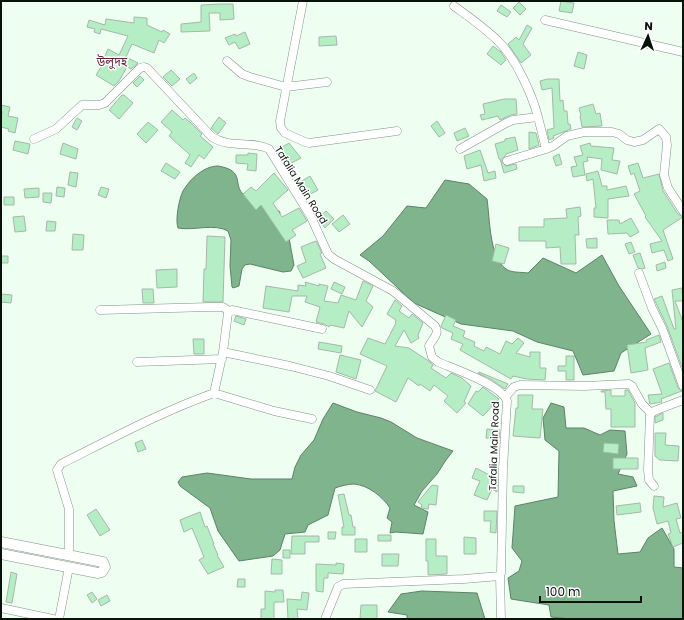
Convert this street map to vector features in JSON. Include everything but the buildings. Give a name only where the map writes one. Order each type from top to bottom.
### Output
[{"type":"street","points":[[303,1],[280,121],[281,128],[285,132],[305,142],[397,132]]},
{"type":"street","points":[[454,6],[498,41],[505,49],[525,82],[538,117],[546,149]]},
{"type":"street","points":[[545,20],[683,52]]},
{"type":"street","points":[[227,61],[242,74],[286,87],[327,82]]},
{"type":"street","name":"Tafalia Main Road","points":[[34,139],[56,130],[82,106],[105,103],[140,68],[144,67],[147,68],[212,137],[226,143],[257,145],[268,149],[311,217],[328,254],[334,259],[393,291],[434,326],[437,330],[437,335],[429,346],[432,357],[438,362],[489,385],[506,396],[507,401],[503,468],[502,573],[500,576],[501,619]]},
{"type":"street","points":[[460,150],[496,127],[513,120],[538,117]]},
{"type":"street","points":[[507,162],[554,146],[567,136],[584,132],[612,132],[619,134],[626,140],[634,142],[644,140],[659,129],[666,136],[667,145],[664,175],[668,188],[683,212]]},
{"type":"street","points":[[639,273],[652,308],[662,328],[683,386]]},
{"type":"street","points":[[100,310],[210,307],[223,308],[229,311],[232,310],[322,329]]},
{"type":"street","points":[[214,393],[222,356],[229,311]]},
{"type":"street","points":[[137,362],[222,356],[290,366],[329,376],[370,390]]},
{"type":"street","points":[[506,396],[514,387],[520,385],[584,386],[629,384],[632,386],[642,404],[651,413]]},
{"type":"street","points":[[69,555],[69,508],[57,470],[61,464],[191,401],[214,393],[274,412],[312,419]]},
{"type":"street","points":[[651,413],[683,400]]},
{"type":"street","points":[[651,413],[648,428],[648,470],[649,480],[654,486]]},
{"type":"street","points":[[1,542],[103,562],[105,567],[102,572],[98,573],[1,554]]},
{"type":"street","points":[[58,619],[69,567]]},
{"type":"street","points":[[325,619],[338,587],[343,584],[500,576]]},
{"type":"street","points":[[1,608],[53,619]]},
{"type":"shaded area","points":[[218,166],[227,168],[236,175],[241,192],[245,196],[280,212],[279,219],[289,238],[294,265],[291,271],[283,272],[250,264],[245,265],[242,269],[239,286],[233,288],[230,266],[231,240],[228,231],[210,227],[191,229],[178,228],[178,210],[183,191],[189,182],[198,174],[208,168]]},
{"type":"shaded area","points":[[445,180],[469,184],[487,199],[493,247],[500,263],[506,269],[514,272],[528,273],[543,258],[576,273],[602,255],[619,286],[651,334],[621,353],[614,371],[583,375],[573,351],[537,342],[513,331],[461,324],[414,303],[369,261],[360,255],[383,236],[407,206],[426,208]]},
{"type":"shaded area","points":[[333,403],[391,422],[417,438],[453,451],[437,474],[422,491],[414,505],[428,512],[423,534],[390,533],[392,522],[387,518],[390,508],[387,504],[370,489],[359,485],[349,484],[335,488],[328,515],[308,525],[305,532],[285,534],[280,550],[273,556],[239,561],[218,531],[210,508],[180,486],[178,482],[182,477],[207,473],[251,479],[292,479],[295,467],[301,455],[314,440],[323,419]]},
{"type":"shaded area","points":[[551,403],[564,407],[566,428],[584,428],[600,435],[610,430],[625,431],[627,454],[618,474],[633,477],[637,486],[613,491],[614,521],[618,554],[640,552],[648,538],[662,528],[674,549],[674,567],[683,568],[683,619],[571,619],[551,617],[549,605],[511,599],[508,578],[519,571],[522,561],[512,548],[515,506],[558,497],[559,451],[545,440],[543,418]]},
{"type":"shaded area","points":[[422,591],[477,593],[485,619],[407,619],[407,615],[388,612],[401,594]]},
{"type":"district","name":"উলুদহ","points":[[112,61]]}]
